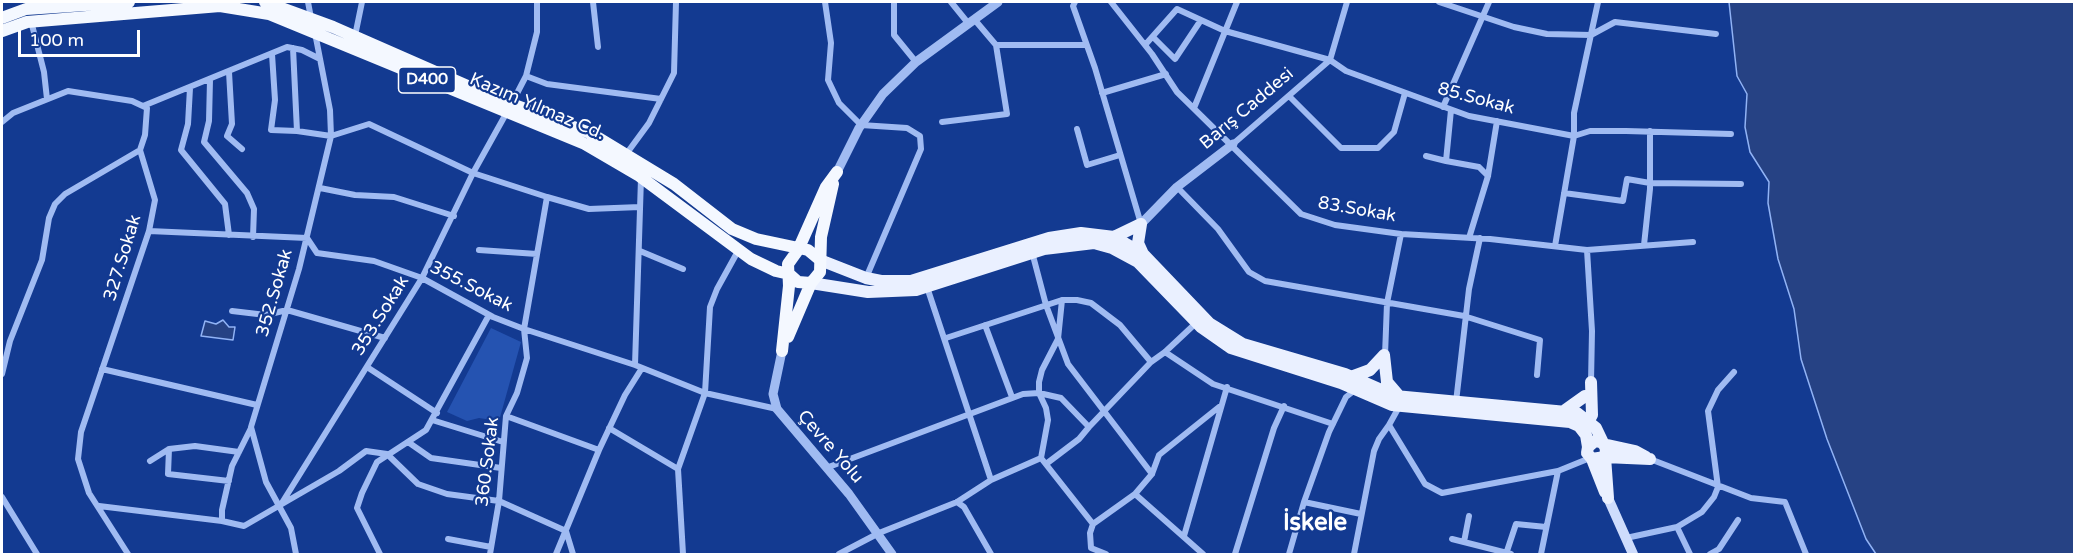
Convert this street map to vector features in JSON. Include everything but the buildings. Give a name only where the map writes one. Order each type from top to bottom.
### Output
[{"type":"highway","points":[[2,18],[25,5],[129,2]]},
{"type":"highway","name":"Kazım Yılmaz Cd.","points":[[266,2],[289,5],[311,18],[585,144],[641,177],[738,251],[776,272],[789,274]]},
{"type":"highway","name":"Kazım Yılmaz Cd.","points":[[2,31],[31,21],[220,6],[269,14],[510,108],[590,133],[627,153],[674,184],[732,229],[798,250]]},
{"type":"highway","points":[[782,351],[789,259],[798,250],[826,187],[837,172]]},
{"type":"highway","points":[[782,351],[810,283],[820,272],[821,237],[837,172]]},
{"type":"highway","name":"D400","points":[[798,250],[813,252],[820,260]]},
{"type":"highway","name":"D400","points":[[789,274],[798,282],[810,283]]},
{"type":"main road","points":[[1114,237],[1141,224]]},
{"type":"main road","points":[[1141,224],[1138,243],[1143,254]]},
{"type":"main road","points":[[820,260],[866,278],[880,281],[911,281],[1049,238],[1081,233],[1114,237],[1143,254],[1209,323],[1225,335],[1243,344],[1352,377],[1399,402],[1456,402],[1564,411],[1600,434],[1602,443]]},
{"type":"main road","points":[[810,283],[868,292],[927,287],[1032,252],[1094,243],[1127,255],[1150,272],[1196,323],[1231,348],[1356,390],[1399,402],[1583,423],[1592,415],[1591,382]]},
{"type":"main road","points":[[1352,377],[1377,364],[1384,355]]},
{"type":"main road","points":[[1384,355],[1387,382],[1399,402]]},
{"type":"main road","points":[[1591,382],[1585,396],[1583,423],[1608,498],[1634,555]]},
{"type":"main road","points":[[1564,411],[1585,396]]},
{"type":"main road","points":[[1594,455],[1595,441],[1635,451],[1650,459]]},
{"type":"main road","points":[[1594,455],[1650,459]]},
{"type":"street","points":[[308,2],[311,18]]},
{"type":"street","points":[[355,37],[362,2]]},
{"type":"street","name":"353.Sokak","points":[[280,506],[422,278],[473,173],[510,108],[526,76],[537,32],[537,2]]},
{"type":"street","points":[[593,2],[598,47]]},
{"type":"street","points":[[627,153],[649,123],[674,73],[676,2]]},
{"type":"street","points":[[825,2],[831,43],[828,80],[839,103],[861,125],[908,128],[920,136],[921,149],[866,278]]},
{"type":"street","points":[[894,2],[894,35],[916,62]]},
{"type":"street","points":[[942,122],[1007,114],[996,45],[951,2]]},
{"type":"street","points":[[837,172],[861,125],[883,94],[916,62],[998,2]]},
{"type":"street","points":[[1075,2],[1073,6],[1141,224]]},
{"type":"street","name":"83.Sokak","points":[[1111,2],[1145,45],[1177,92],[1233,144],[1301,214],[1335,225],[1401,234],[1480,238],[1587,250],[1693,242]]},
{"type":"street","points":[[1194,108],[1236,2]]},
{"type":"street","points":[[1330,60],[1347,2]]},
{"type":"street","points":[[1439,2],[1482,17],[1547,34],[1591,35],[1615,22],[1716,34]]},
{"type":"street","points":[[1443,107],[1489,2]]},
{"type":"street","points":[[1555,246],[1574,136],[1574,113],[1598,2]]},
{"type":"street","name":"85.Sokak","points":[[1153,37],[1177,9],[1225,31],[1330,60],[1346,71],[1451,110],[1497,121],[1574,136],[1590,131],[1731,134]]},
{"type":"street","points":[[1145,45],[1153,37],[1175,59],[1202,20]]},
{"type":"street","points":[[31,21],[44,72],[47,99]]},
{"type":"street","name":"352.Sokak","points":[[222,521],[222,510],[229,481],[251,427],[287,310],[320,188],[331,136],[330,110],[315,32]]},
{"type":"street","points":[[996,45],[1086,45]]},
{"type":"street","points":[[2,122],[13,113],[68,91],[132,101],[143,106],[287,47],[320,59]]},
{"type":"street","points":[[293,48],[297,131]]},
{"type":"street","points":[[272,54],[275,100],[271,130],[331,136],[369,124],[473,173],[547,197],[589,209],[640,207]]},
{"type":"street","name":"Barış Caddesi","points":[[1141,224],[1177,187],[1290,97],[1330,60]]},
{"type":"street","points":[[230,72],[232,124],[227,136],[242,149]]},
{"type":"street","points":[[1102,93],[1166,74]]},
{"type":"street","points":[[526,76],[547,84],[661,99]]},
{"type":"street","points":[[210,80],[209,121],[204,142],[247,193],[254,209],[253,237]]},
{"type":"street","points":[[190,88],[188,124],[181,150],[225,204],[229,235]]},
{"type":"street","points":[[1290,97],[1341,148],[1378,148],[1394,132],[1405,93]]},
{"type":"street","name":"327.Sokak","points":[[128,555],[89,493],[78,459],[81,432],[149,231],[155,200],[140,150],[145,135],[147,108],[143,106]]},
{"type":"street","points":[[1446,160],[1451,110]]},
{"type":"street","points":[[1469,238],[1488,176],[1497,121]]},
{"type":"street","points":[[1077,129],[1087,165],[1120,155]]},
{"type":"street","points":[[1644,245],[1650,183],[1650,131]]},
{"type":"street","points":[[2,374],[10,341],[42,260],[49,218],[55,204],[65,194],[140,150]]},
{"type":"street","points":[[1426,156],[1479,166],[1488,176]]},
{"type":"street","points":[[556,555],[599,450],[638,366],[641,177]]},
{"type":"street","points":[[1564,193],[1623,201],[1627,179],[1650,183],[1741,184]]},
{"type":"street","points":[[1177,187],[1218,229],[1249,272],[1265,281],[1466,317],[1540,340],[1537,375]]},
{"type":"street","points":[[320,188],[355,195],[394,197],[454,216]]},
{"type":"street","name":"360.Sokak","points":[[490,551],[499,501],[506,416],[517,393],[527,358],[524,329],[547,197]]},
{"type":"street","points":[[149,231],[307,238]]},
{"type":"street","points":[[1384,355],[1387,303],[1401,234]]},
{"type":"street","name":"355.Sokak","points":[[307,238],[316,253],[374,261],[422,278],[489,315],[524,329],[638,366],[705,393],[777,409]]},
{"type":"street","points":[[1456,402],[1466,317],[1480,238]]},
{"type":"street","points":[[479,250],[537,254]]},
{"type":"street","points":[[1587,250],[1592,331],[1591,382]]},
{"type":"street","points":[[640,251],[683,268]]},
{"type":"street","points":[[683,555],[678,469],[705,393],[710,307],[738,251]]},
{"type":"street","points":[[1032,252],[1046,305],[1068,364],[1152,474]]},
{"type":"street","points":[[927,287],[946,338],[968,414],[991,480]]},
{"type":"street","points":[[946,338],[1062,300],[1077,300],[1097,307],[1120,325],[1151,362]]},
{"type":"street","points":[[1062,300],[1058,339],[1042,370],[1039,393],[1046,408],[1048,420],[1044,461],[1093,524]]},
{"type":"street","points":[[232,311],[266,315],[287,310],[385,338]]},
{"type":"street","points":[[380,555],[370,539],[357,508],[377,462],[426,430],[489,315]]},
{"type":"street","points":[[839,555],[879,533],[957,502],[991,480],[1044,461],[1079,439],[1151,362],[1196,323]]},
{"type":"street","points":[[985,325],[1011,398]]},
{"type":"street","name":"Çevre Yolu","points":[[782,351],[773,394],[777,409],[879,533],[892,555]]},
{"type":"street","points":[[1165,352],[1214,384],[1333,424]]},
{"type":"street","points":[[367,367],[436,413]]},
{"type":"street","points":[[102,369],[257,405]]},
{"type":"street","points":[[1626,538],[1677,527],[1702,512],[1714,497],[1718,487],[1708,411],[1718,390],[1734,372]]},
{"type":"street","points":[[1184,536],[1216,432],[1219,407],[1227,387]]},
{"type":"street","points":[[1288,555],[1304,502],[1333,424],[1346,397],[1356,390]]},
{"type":"street","points":[[826,468],[1011,398],[1039,393],[1062,398],[1089,427]]},
{"type":"street","points":[[1354,555],[1374,452],[1399,402]]},
{"type":"street","points":[[1235,555],[1274,428],[1284,406]]},
{"type":"street","points":[[1106,555],[1091,548],[1090,533],[1093,524],[1135,494],[1152,474],[1159,454],[1219,407]]},
{"type":"street","points":[[506,416],[599,450]]},
{"type":"street","points":[[432,420],[457,425],[503,441]]},
{"type":"street","points":[[1389,425],[1425,484],[1442,493],[1558,471],[1594,455]]},
{"type":"street","points":[[251,427],[266,482],[291,528],[296,555]]},
{"type":"street","points":[[609,428],[678,469]]},
{"type":"street","points":[[408,442],[431,458],[501,468]]},
{"type":"street","points":[[150,461],[169,449],[195,446],[239,452]]},
{"type":"street","points":[[169,449],[168,474],[229,481]]},
{"type":"street","points":[[99,506],[222,521],[244,526],[339,471],[366,451],[387,454],[418,484],[447,494],[499,501],[566,531],[573,555]]},
{"type":"street","points":[[1650,459],[1751,498],[1785,502],[1806,555]]},
{"type":"street","points":[[1541,555],[1558,471]]},
{"type":"street","points":[[1135,494],[1203,555]]},
{"type":"street","points":[[2,497],[37,555]]},
{"type":"street","points":[[957,502],[964,507],[991,555]]},
{"type":"street","points":[[1304,502],[1361,514]]},
{"type":"street","points":[[1464,542],[1469,516]]},
{"type":"street","points":[[1710,555],[1719,549],[1738,520]]},
{"type":"street","points":[[1452,539],[1508,554],[1516,524],[1546,527]]},
{"type":"street","points":[[1677,527],[1690,555]]},
{"type":"street","points":[[448,539],[490,551]]},
{"type":"shaded area","points":[[1729,2],[2074,2],[2074,554],[1876,554],[1866,539],[1827,439],[1801,359],[1794,309],[1778,259],[1768,203],[1769,182],[1750,152],[1745,127],[1747,94],[1737,76]]},
{"type":"shaded area","points":[[223,320],[229,327],[235,327],[233,340],[201,336],[205,321],[216,324]]},
{"type":"shaded area","points":[[491,328],[521,342],[499,421],[479,418],[467,421],[447,412]]},
{"type":"district","name":"İskele","points":[[1315,524]]}]
